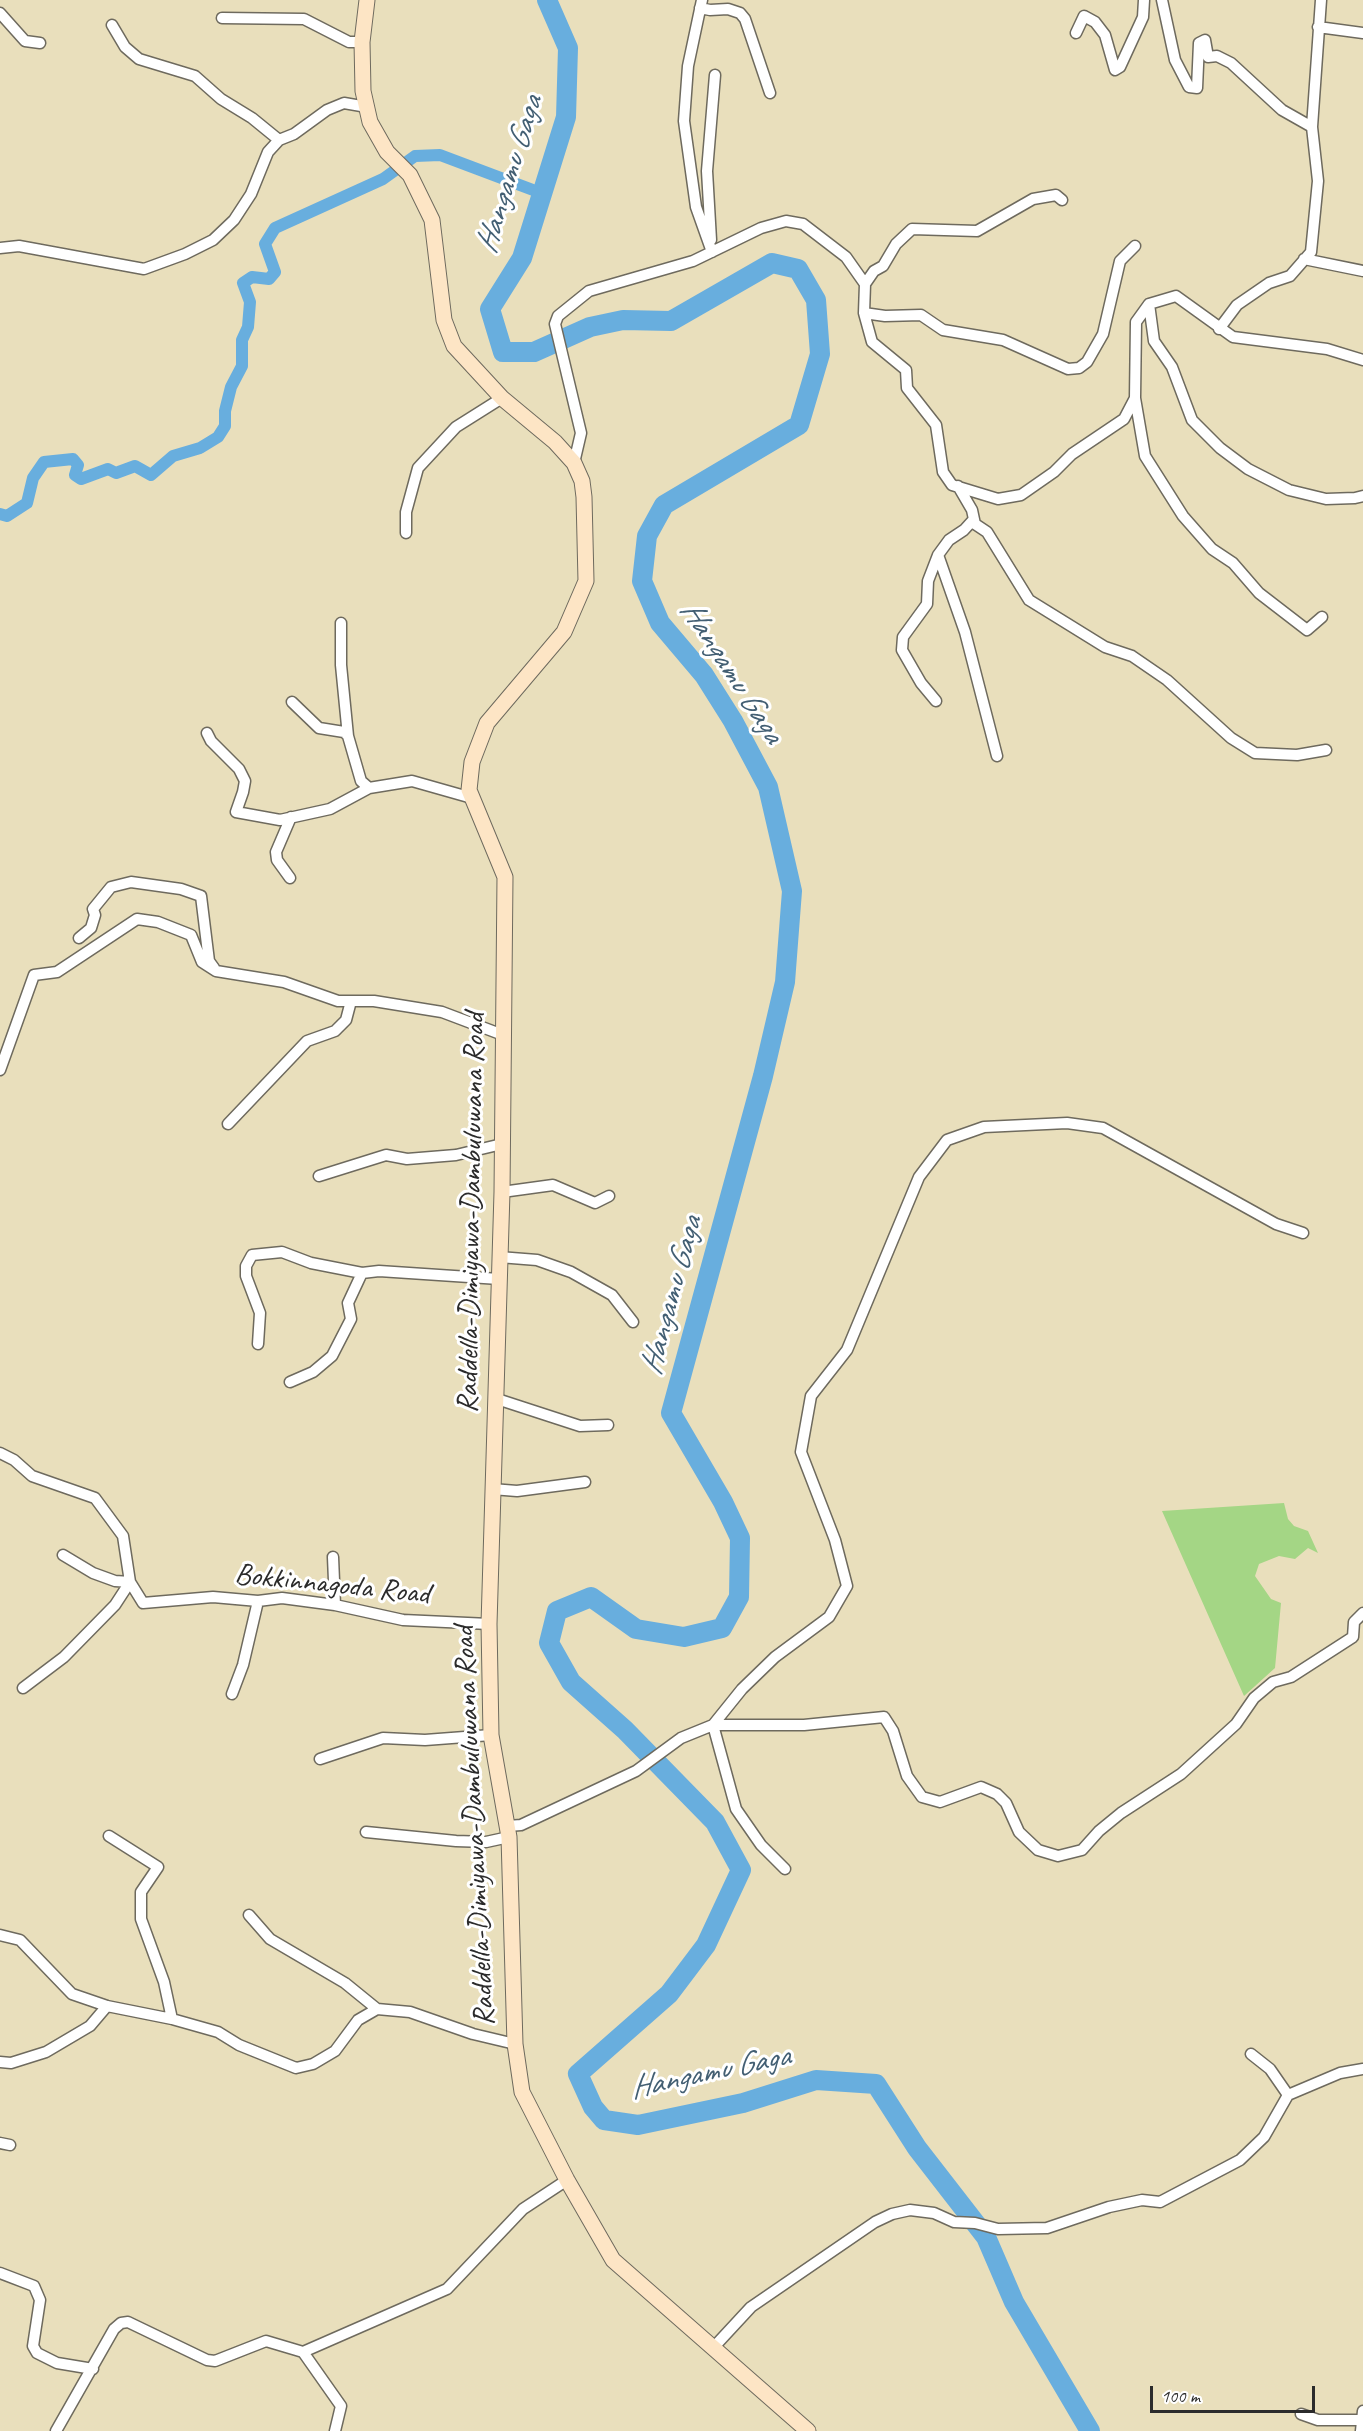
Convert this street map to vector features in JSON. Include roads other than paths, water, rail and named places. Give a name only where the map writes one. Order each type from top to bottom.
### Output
[{"type":"street","name":"Raddella-Dimiyawa-Dambuluwana Road","points":[[366,0],[362,42],[363,91],[370,122],[387,152],[410,175],[432,220],[444,320],[454,346],[502,398],[555,442],[574,463],[582,481],[584,497],[586,581],[564,632],[487,723],[472,762],[469,790],[505,877],[502,1192],[489,1624],[491,1735],[508,1832],[515,2044],[522,2091],[567,2180],[613,2260],[808,2431]]},
{"type":"street","points":[[1076,33],[1083,16],[1095,22],[1105,35],[1116,70],[1120,67],[1143,17],[1144,0]]},
{"type":"street","points":[[1162,0],[1175,60],[1189,87],[1197,88],[1199,43],[1205,40],[1209,57],[1217,56],[1231,63],[1282,110],[1312,127]]},
{"type":"street","points":[[1219,328],[1237,305],[1269,283],[1290,276],[1311,252],[1318,181],[1312,127],[1321,0]]},
{"type":"street","points":[[712,252],[696,207],[684,121],[688,66],[701,4],[710,10],[728,9],[740,13],[745,18],[770,93]]},
{"type":"street","points":[[0,13],[25,41],[40,43]]},
{"type":"street","points":[[222,18],[304,19],[349,42],[362,42]]},
{"type":"street","points":[[112,25],[124,47],[139,59],[195,76],[221,99],[252,118],[279,140]]},
{"type":"street","points":[[1318,27],[1363,33]]},
{"type":"street","points":[[712,252],[707,171],[715,75]]},
{"type":"street","points":[[0,248],[19,246],[144,269],[185,254],[213,240],[234,220],[251,194],[268,152],[279,140],[294,134],[327,110],[344,103],[367,107]]},
{"type":"street","points":[[1062,200],[1056,195],[1033,199],[977,231],[912,229],[897,244],[883,266],[874,271],[865,284],[864,313],[872,342],[906,370],[907,388],[936,425],[943,472],[952,485],[998,499],[1021,495],[1054,472],[1072,454],[1124,419],[1135,398]]},
{"type":"street","points":[[574,463],[581,433],[555,324],[558,316],[589,291],[693,261],[761,228],[786,221],[803,224],[846,257],[865,284]]},
{"type":"street","points":[[864,313],[885,316],[921,315],[943,330],[1003,340],[1068,369],[1079,368],[1087,362],[1103,334],[1120,261],[1135,246]]},
{"type":"street","points":[[1304,259],[1363,271]]},
{"type":"street","points":[[1322,617],[1307,630],[1259,593],[1233,563],[1204,541],[1183,516],[1145,456],[1135,398],[1136,322],[1149,304],[1176,296],[1233,337],[1327,350],[1363,360]]},
{"type":"street","points":[[1149,304],[1154,342],[1172,367],[1192,420],[1220,448],[1248,469],[1289,490],[1326,499],[1363,496]]},
{"type":"street","points":[[406,533],[406,512],[418,468],[456,427],[502,398]]},
{"type":"street","points":[[958,486],[972,510],[975,524],[987,532],[1029,600],[1105,647],[1132,656],[1167,680],[1239,743],[1255,753],[1297,755],[1326,750]]},
{"type":"street","points":[[936,701],[921,683],[902,650],[903,637],[927,604],[928,581],[938,555],[949,540],[964,530],[974,519]]},
{"type":"street","points":[[938,555],[965,632],[997,756]]},
{"type":"street","points":[[341,623],[341,665],[348,736],[361,781],[369,788]]},
{"type":"street","points":[[292,702],[319,728],[344,732],[348,736]]},
{"type":"street","points":[[207,733],[211,741],[239,770],[245,781],[236,812],[279,820],[330,809],[369,788],[412,781],[472,798]]},
{"type":"street","points":[[290,878],[277,860],[276,852],[291,817]]},
{"type":"street","points":[[79,938],[91,928],[95,915],[93,909],[111,887],[131,882],[181,888],[201,896],[209,961],[216,971]]},
{"type":"street","points":[[0,1070],[34,975],[57,972],[136,919],[158,922],[191,935],[202,962],[216,971],[284,982],[338,1001],[374,1001],[442,1012],[503,1035]]},
{"type":"street","points":[[228,1124],[307,1041],[335,1031],[346,1020],[351,1001]]},
{"type":"street","points":[[712,1725],[742,1689],[775,1657],[829,1617],[847,1586],[835,1540],[801,1452],[811,1396],[847,1350],[919,1178],[947,1140],[984,1127],[1067,1123],[1103,1128],[1276,1224],[1303,1233]]},
{"type":"street","points":[[320,1176],[386,1155],[407,1159],[456,1155],[502,1144]]},
{"type":"street","points":[[502,1192],[553,1185],[595,1203],[609,1196]]},
{"type":"street","points":[[258,1344],[260,1313],[246,1276],[246,1266],[252,1256],[282,1252],[311,1263],[362,1273],[379,1271],[499,1279]]},
{"type":"street","points":[[499,1257],[537,1260],[571,1272],[612,1295],[633,1322]]},
{"type":"street","points":[[290,1382],[313,1372],[332,1356],[351,1319],[348,1303],[362,1273]]},
{"type":"street","points":[[496,1399],[580,1426],[608,1425]]},
{"type":"street","points":[[0,1453],[14,1460],[32,1476],[95,1498],[123,1536],[130,1582],[115,1605],[64,1657],[23,1688]]},
{"type":"street","points":[[492,1490],[517,1491],[585,1482]]},
{"type":"street","points":[[63,1555],[93,1573],[116,1581],[130,1582]]},
{"type":"street","points":[[333,1557],[335,1605]]},
{"type":"street","name":"Bokkinnagoda Road","points":[[130,1582],[143,1603],[213,1597],[258,1601],[282,1598],[335,1605],[403,1620],[489,1624]]},
{"type":"street","points":[[232,1694],[243,1665],[258,1601]]},
{"type":"street","points":[[366,1832],[486,1842],[636,1771],[681,1738],[712,1725],[804,1725],[884,1717],[893,1731],[907,1776],[922,1797],[940,1802],[981,1787],[998,1794],[1006,1803],[1019,1832],[1038,1850],[1058,1856],[1082,1850],[1099,1831],[1121,1813],[1181,1774],[1236,1724],[1254,1698],[1273,1682],[1291,1677],[1353,1637],[1354,1622],[1363,1613]]},
{"type":"street","points":[[712,1725],[736,1809],[760,1845],[785,1869]]},
{"type":"street","points":[[320,1759],[383,1738],[425,1740],[491,1735]]},
{"type":"street","points":[[109,1836],[158,1867],[141,1892],[141,1919],[164,1982],[172,2019]]},
{"type":"street","points":[[249,1915],[270,1939],[345,1983],[377,2009],[410,2012],[473,2034],[515,2044]]},
{"type":"street","points":[[0,1935],[20,1940],[72,1994],[107,2006],[172,2019],[218,2032],[239,2045],[296,2068],[314,2064],[335,2051],[358,2020],[377,2009]]},
{"type":"street","points":[[0,2062],[11,2063],[46,2052],[90,2026],[107,2006]]},
{"type":"street","points":[[1251,2054],[1270,2069],[1288,2095]]},
{"type":"street","points":[[713,2348],[751,2307],[875,2222],[892,2214],[910,2210],[934,2214],[954,2222],[975,2223],[998,2229],[1047,2228],[1109,2207],[1142,2200],[1160,2202],[1240,2160],[1264,2137],[1288,2095],[1340,2073],[1363,2069]]},
{"type":"street","points":[[303,2352],[447,2289],[523,2209],[567,2180]]},
{"type":"street","points":[[0,2273],[34,2286],[40,2300],[33,2346],[37,2353],[57,2363],[93,2369]]},
{"type":"street","points":[[56,2431],[114,2329],[121,2323],[128,2322],[207,2360],[215,2361],[266,2341],[303,2352],[341,2406],[335,2431]]},
{"type":"street","points":[[1301,2414],[1318,2420],[1362,2421]]},
{"type":"waterway","name":"Hangamu Gaga","points":[[547,0],[568,48],[566,117],[522,258],[490,309],[503,352],[534,352],[590,327],[623,320],[671,321],[772,263],[798,269],[816,300],[820,354],[799,425],[664,505],[647,536],[642,581],[660,623],[704,675],[733,721],[768,787],[792,891],[785,982],[763,1076],[671,1413],[723,1502],[740,1538],[739,1597],[722,1628],[684,1637],[636,1629],[591,1597],[557,1611],[549,1643],[571,1682],[625,1730],[715,1822],[741,1870],[706,1945],[669,1994],[578,2074],[593,2107],[604,2120],[638,2125],[743,2103],[816,2080],[876,2084],[917,2148],[986,2237],[1014,2302],[1090,2431]]},
{"type":"waterway","points":[[0,514],[7,516],[27,503],[33,478],[44,462],[73,459],[78,465],[75,475],[81,479],[108,469],[116,473],[135,466],[151,475],[173,456],[200,448],[218,437],[225,426],[225,411],[231,387],[242,366],[242,340],[248,327],[250,302],[243,283],[252,277],[269,279],[275,272],[265,244],[275,228],[383,179],[415,156],[440,155],[541,193]]}]
